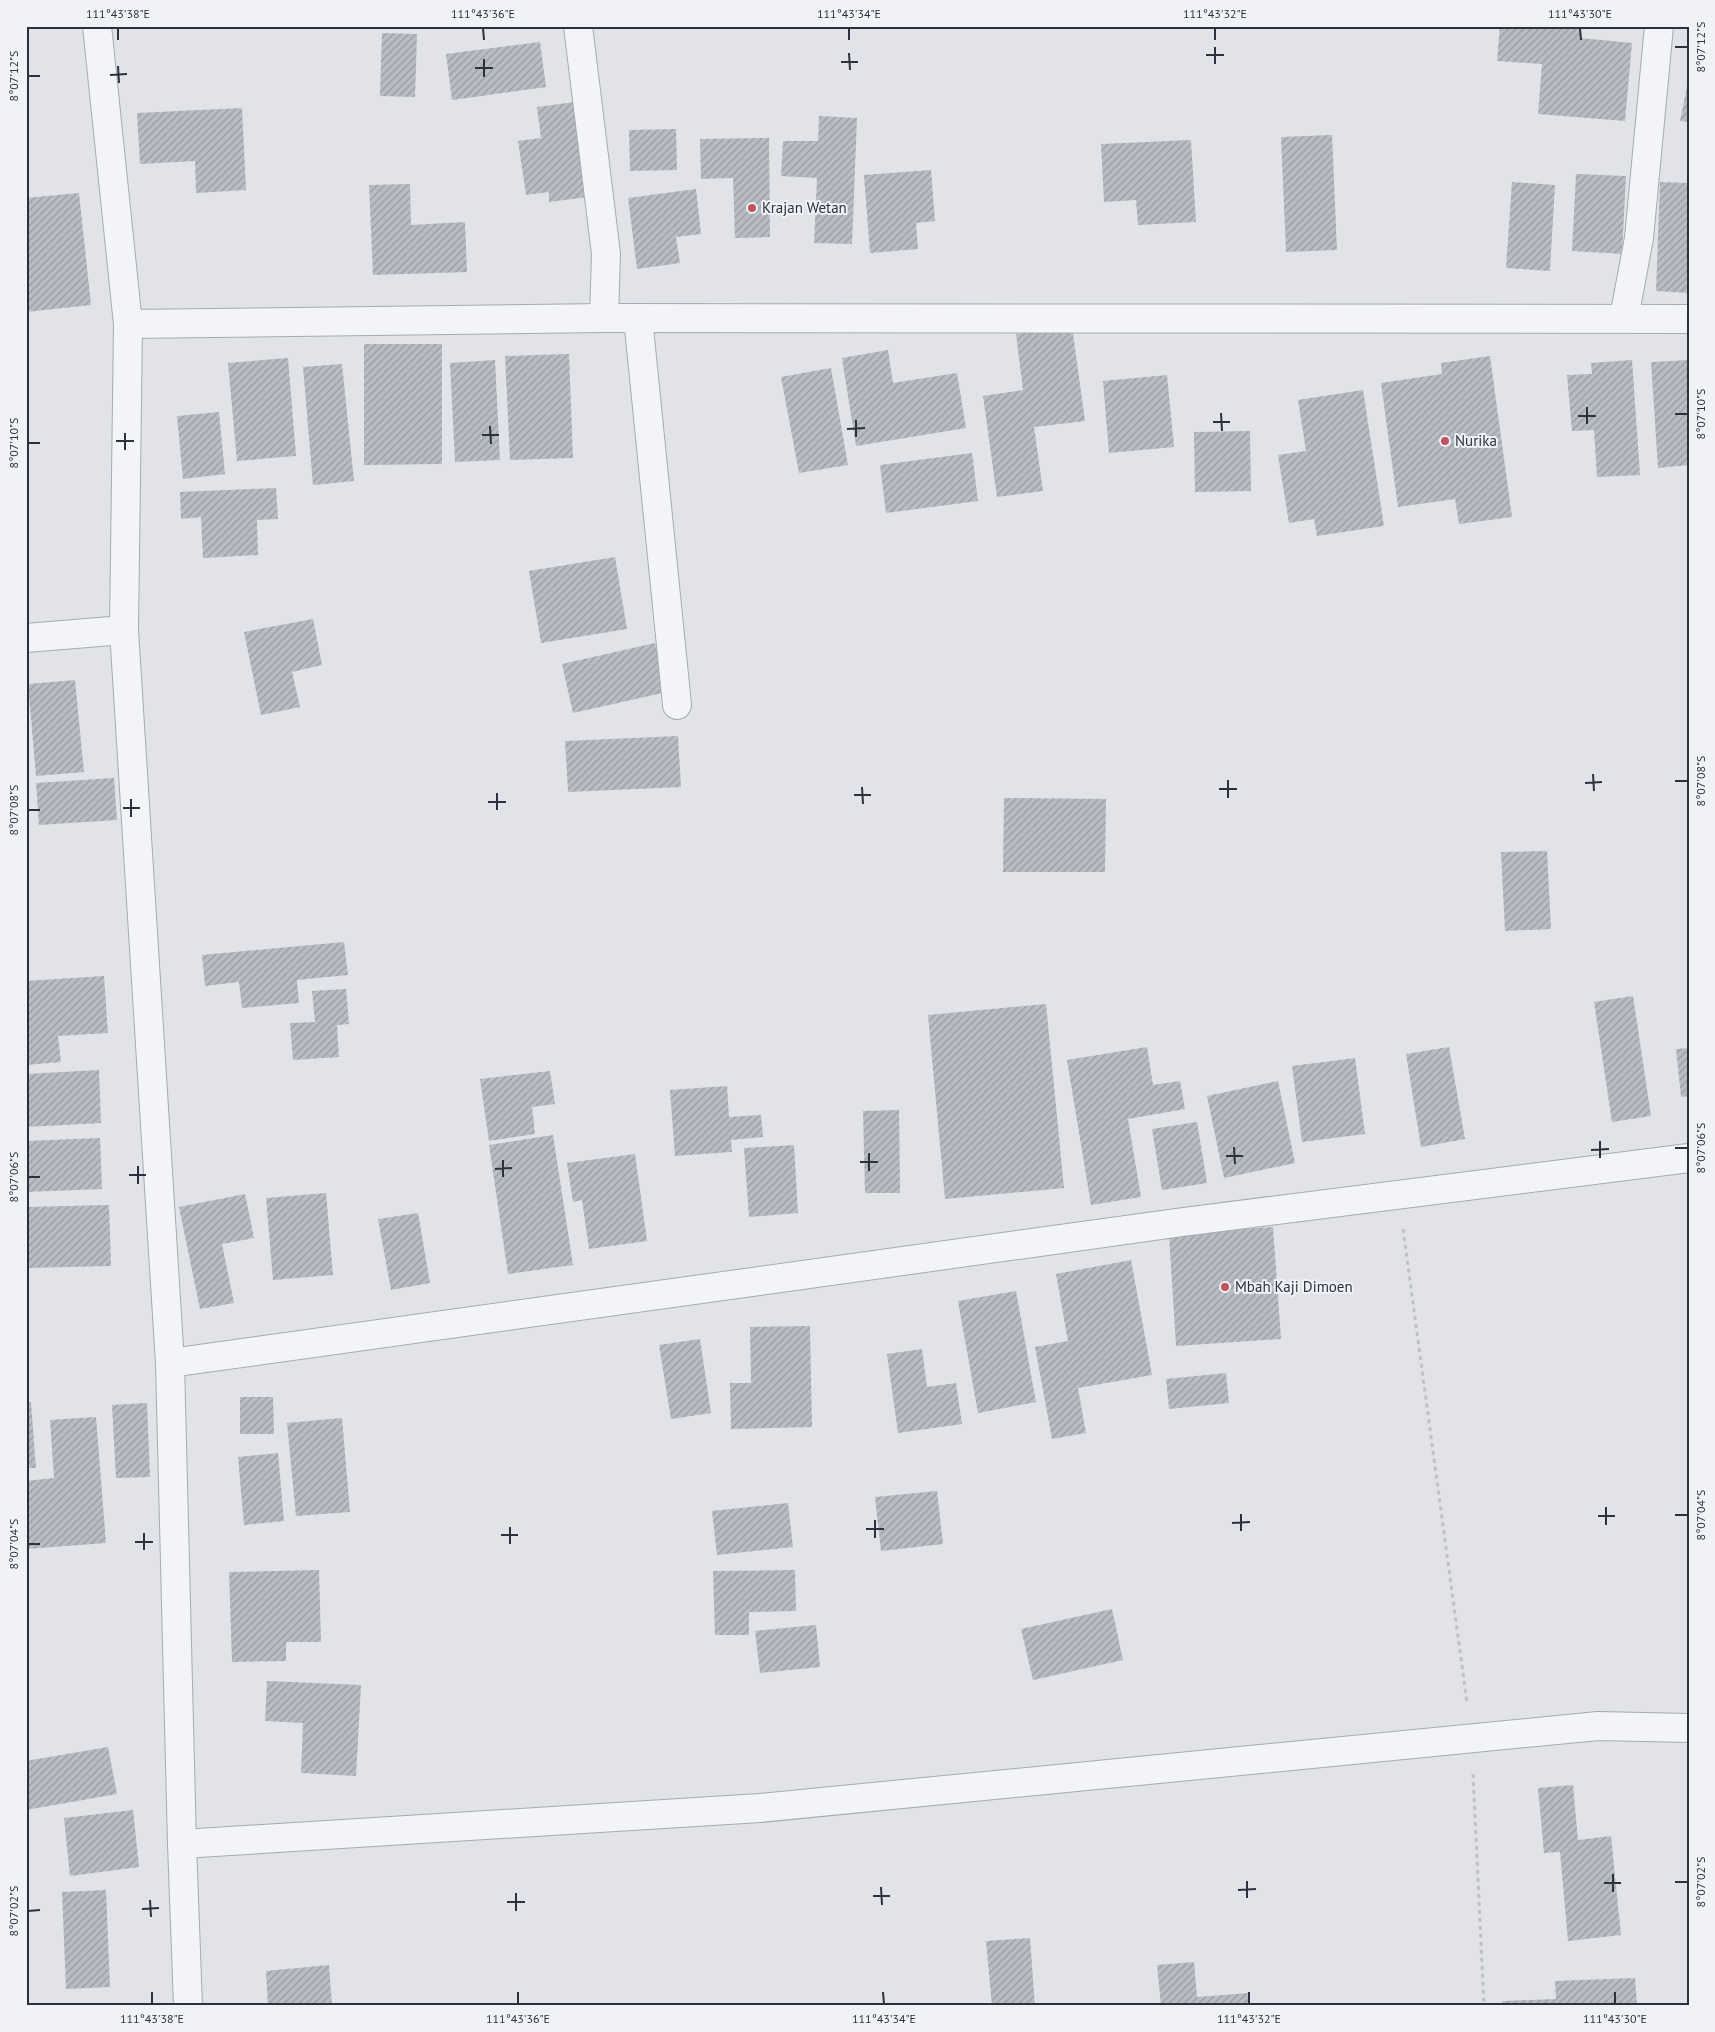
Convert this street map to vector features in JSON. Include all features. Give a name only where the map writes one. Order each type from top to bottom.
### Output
[{"type":"street","points":[[97,26],[128,324],[124,630],[170,1364],[188,2006]]},
{"type":"street","points":[[578,26],[606,254],[604,318]]},
{"type":"street","points":[[1624,318],[1639,238],[1659,26]]},
{"type":"street","points":[[128,324],[604,318],[1689,319]]},
{"type":"street","points":[[638,318],[677,705]]},
{"type":"street","points":[[26,638],[124,630]]},
{"type":"street","points":[[170,1364],[1183,1222],[1689,1158]]},
{"type":"street","points":[[182,1844],[760,1808],[1598,1726],[1689,1728]]},
{"type":"path","points":[[1398,1194],[1471,1738],[1484,2006]]},
{"type":"building","points":[[1500,26],[1581,26],[1580,38],[1632,43],[1625,121],[1538,114],[1542,64],[1497,61]]},
{"type":"building","points":[[382,33],[417,34],[415,97],[380,96]]},
{"type":"building","points":[[540,42],[546,87],[452,100],[446,54]]},
{"type":"building","points":[[1689,82],[1689,122],[1680,121]]},
{"type":"building","points":[[582,101],[595,196],[549,202],[549,192],[526,195],[518,141],[541,138],[537,107]]},
{"type":"building","points":[[242,108],[246,190],[196,193],[195,161],[140,164],[137,113]]},
{"type":"building","points":[[819,116],[857,118],[852,244],[814,243],[817,178],[781,176],[783,141],[818,141]]},
{"type":"building","points":[[676,129],[677,170],[630,171],[629,130]]},
{"type":"building","points":[[1332,135],[1337,250],[1286,252],[1281,137]]},
{"type":"building","name":"Krajan Wetan","points":[[769,138],[770,237],[735,238],[733,178],[701,179],[700,139]]},
{"type":"building","points":[[1191,140],[1196,222],[1138,225],[1136,200],[1104,202],[1101,144]]},
{"type":"building","points":[[931,170],[935,221],[916,223],[918,249],[870,253],[864,175]]},
{"type":"building","points":[[1576,174],[1626,176],[1622,254],[1572,251]]},
{"type":"building","points":[[1512,182],[1555,185],[1550,271],[1506,268]]},
{"type":"building","points":[[1660,182],[1689,183],[1689,293],[1656,291]]},
{"type":"building","points":[[410,184],[411,225],[465,222],[467,272],[373,275],[369,185]]},
{"type":"building","points":[[696,189],[701,234],[676,237],[680,263],[637,269],[628,198]]},
{"type":"building","points":[[79,193],[91,305],[26,312],[26,198]]},
{"type":"building","points":[[1072,326],[1085,421],[1034,427],[1043,491],[997,497],[983,396],[1023,390],[1016,334]]},
{"type":"building","points":[[364,344],[442,344],[442,464],[364,465]]},
{"type":"building","points":[[888,350],[893,383],[957,373],[966,428],[856,446],[842,358]]},
{"type":"building","points":[[569,354],[573,458],[510,460],[505,356]]},
{"type":"building","name":"Nurika","points":[[1490,356],[1512,517],[1459,524],[1455,499],[1398,507],[1381,383],[1442,374],[1441,363]]},
{"type":"building","points":[[288,358],[296,456],[237,461],[228,363]]},
{"type":"building","points":[[495,360],[500,460],[455,462],[450,363]]},
{"type":"building","points":[[1632,360],[1640,475],[1597,477],[1594,430],[1572,431],[1567,375],[1592,374],[1591,363]]},
{"type":"building","points":[[1689,360],[1689,465],[1658,468],[1651,362]]},
{"type":"building","points":[[342,364],[354,481],[313,485],[303,367]]},
{"type":"building","points":[[831,368],[848,465],[799,473],[781,377]]},
{"type":"building","points":[[1167,375],[1174,447],[1109,453],[1103,381]]},
{"type":"building","points":[[1363,390],[1384,526],[1317,536],[1314,519],[1289,523],[1278,455],[1306,451],[1298,400]]},
{"type":"building","points":[[219,412],[225,474],[183,479],[177,416]]},
{"type":"building","points":[[1250,431],[1251,491],[1195,492],[1194,432]]},
{"type":"building","points":[[972,453],[978,501],[886,513],[880,465]]},
{"type":"building","points":[[276,488],[278,519],[257,520],[258,555],[203,558],[201,517],[181,519],[180,492]]},
{"type":"building","points":[[615,557],[627,629],[541,643],[529,571]]},
{"type":"building","points":[[313,619],[322,665],[292,672],[300,707],[261,715],[244,632]]},
{"type":"building","points":[[655,643],[667,692],[573,713],[562,664]]},
{"type":"building","points":[[75,680],[84,772],[36,776],[28,684]]},
{"type":"building","points":[[678,736],[681,787],[568,792],[565,741]]},
{"type":"building","points":[[114,778],[117,820],[39,825],[36,783]]},
{"type":"building","points":[[1004,798],[1106,799],[1105,872],[1003,872]]},
{"type":"building","points":[[1547,851],[1551,929],[1505,931],[1501,852]]},
{"type":"building","points":[[344,942],[348,975],[297,980],[299,1003],[242,1008],[239,982],[205,986],[202,955]]},
{"type":"building","points":[[104,976],[108,1033],[58,1036],[61,1062],[26,1065],[26,981]]},
{"type":"building","points":[[346,989],[349,1024],[337,1025],[339,1057],[293,1060],[290,1023],[315,1022],[312,991]]},
{"type":"building","points":[[1633,996],[1651,1116],[1612,1122],[1594,1002]]},
{"type":"building","points":[[1046,1004],[1064,1188],[945,1199],[928,1015]]},
{"type":"building","points":[[1147,1047],[1153,1085],[1180,1081],[1185,1109],[1128,1119],[1141,1197],[1091,1205],[1067,1060]]},
{"type":"building","points":[[1449,1047],[1465,1139],[1421,1147],[1406,1054]]},
{"type":"building","points":[[1689,1048],[1689,1096],[1681,1097],[1676,1049]]},
{"type":"building","points":[[1355,1058],[1365,1134],[1302,1142],[1292,1066]]},
{"type":"building","points":[[99,1070],[101,1123],[26,1127],[26,1074]]},
{"type":"building","points":[[550,1071],[555,1104],[532,1107],[535,1134],[489,1141],[480,1079]]},
{"type":"building","points":[[1278,1081],[1295,1163],[1224,1178],[1207,1096]]},
{"type":"building","points":[[727,1086],[729,1117],[761,1115],[763,1137],[731,1140],[732,1152],[675,1156],[670,1090]]},
{"type":"building","points":[[899,1110],[900,1193],[865,1193],[863,1111]]},
{"type":"building","points":[[1197,1122],[1207,1183],[1162,1190],[1152,1129]]},
{"type":"building","points":[[553,1135],[573,1265],[508,1274],[489,1145]]},
{"type":"building","points":[[100,1138],[102,1189],[26,1192],[26,1141]]},
{"type":"building","points":[[794,1145],[798,1213],[749,1217],[744,1148]]},
{"type":"building","points":[[635,1154],[647,1241],[589,1249],[582,1200],[573,1202],[567,1163]]},
{"type":"building","points":[[326,1193],[333,1275],[273,1280],[266,1198]]},
{"type":"building","points":[[245,1194],[254,1238],[222,1244],[234,1303],[200,1309],[179,1207]]},
{"type":"building","points":[[109,1205],[111,1266],[26,1268],[26,1207]]},
{"type":"building","points":[[418,1213],[430,1283],[391,1290],[378,1219]]},
{"type":"building","name":"Mbah Kaji Dimoen","points":[[1273,1227],[1281,1339],[1176,1346],[1169,1234]]},
{"type":"building","points":[[1131,1260],[1152,1375],[1078,1388],[1086,1433],[1052,1439],[1035,1347],[1068,1341],[1056,1274]]},
{"type":"building","points":[[1016,1291],[1036,1402],[978,1413],[958,1301]]},
{"type":"building","points":[[810,1326],[812,1427],[731,1429],[730,1383],[751,1383],[750,1327]]},
{"type":"building","points":[[700,1339],[711,1413],[671,1419],[659,1345]]},
{"type":"building","points":[[922,1349],[927,1387],[956,1383],[962,1424],[898,1433],[887,1354]]},
{"type":"building","points":[[1226,1373],[1229,1403],[1169,1409],[1166,1379]]},
{"type":"building","points":[[240,1397],[273,1397],[274,1434],[240,1434]]},
{"type":"building","points":[[31,1402],[36,1468],[26,1468],[26,1403]]},
{"type":"building","points":[[147,1403],[150,1477],[116,1478],[112,1405]]},
{"type":"building","points":[[96,1417],[106,1543],[26,1549],[26,1481],[54,1478],[50,1420]]},
{"type":"building","points":[[342,1418],[350,1512],[296,1516],[287,1423]]},
{"type":"building","points":[[278,1453],[284,1521],[244,1525],[238,1457]]},
{"type":"building","points":[[937,1491],[943,1544],[881,1551],[875,1497]]},
{"type":"building","points":[[788,1503],[793,1547],[717,1555],[712,1511]]},
{"type":"building","points":[[319,1570],[321,1642],[286,1642],[286,1661],[232,1662],[229,1572]]},
{"type":"building","points":[[795,1570],[796,1611],[749,1612],[749,1635],[715,1635],[713,1571]]},
{"type":"building","points":[[1112,1609],[1123,1660],[1033,1680],[1021,1629]]},
{"type":"building","points":[[816,1625],[820,1667],[760,1673],[755,1631]]},
{"type":"building","points":[[267,1681],[361,1685],[356,1776],[301,1773],[303,1723],[265,1721]]},
{"type":"building","points":[[108,1747],[117,1794],[26,1810],[26,1761]]},
{"type":"building","points":[[1573,1785],[1578,1840],[1611,1836],[1621,1935],[1568,1941],[1560,1852],[1544,1853],[1538,1788]]},
{"type":"building","points":[[133,1810],[139,1867],[70,1876],[64,1818]]},
{"type":"building","points":[[106,1890],[110,1987],[66,1989],[62,1892]]},
{"type":"building","points":[[1030,1938],[1035,2006],[992,2006],[986,1941]]},
{"type":"building","points":[[1194,1962],[1197,1997],[1249,1993],[1250,2006],[1161,2006],[1157,1965]]},
{"type":"building","points":[[329,1965],[332,2005],[268,2006],[266,1971]]},
{"type":"building","points":[[1635,1978],[1637,2006],[1502,2006],[1502,2001],[1556,1999],[1555,1981]]},
{"type":"place","name":"Krajan Wetan","points":[[752,208]]},
{"type":"place","name":"Nurika","points":[[1445,441]]},
{"type":"place","name":"Mbah Kaji Dimoen","points":[[1225,1287]]}]
